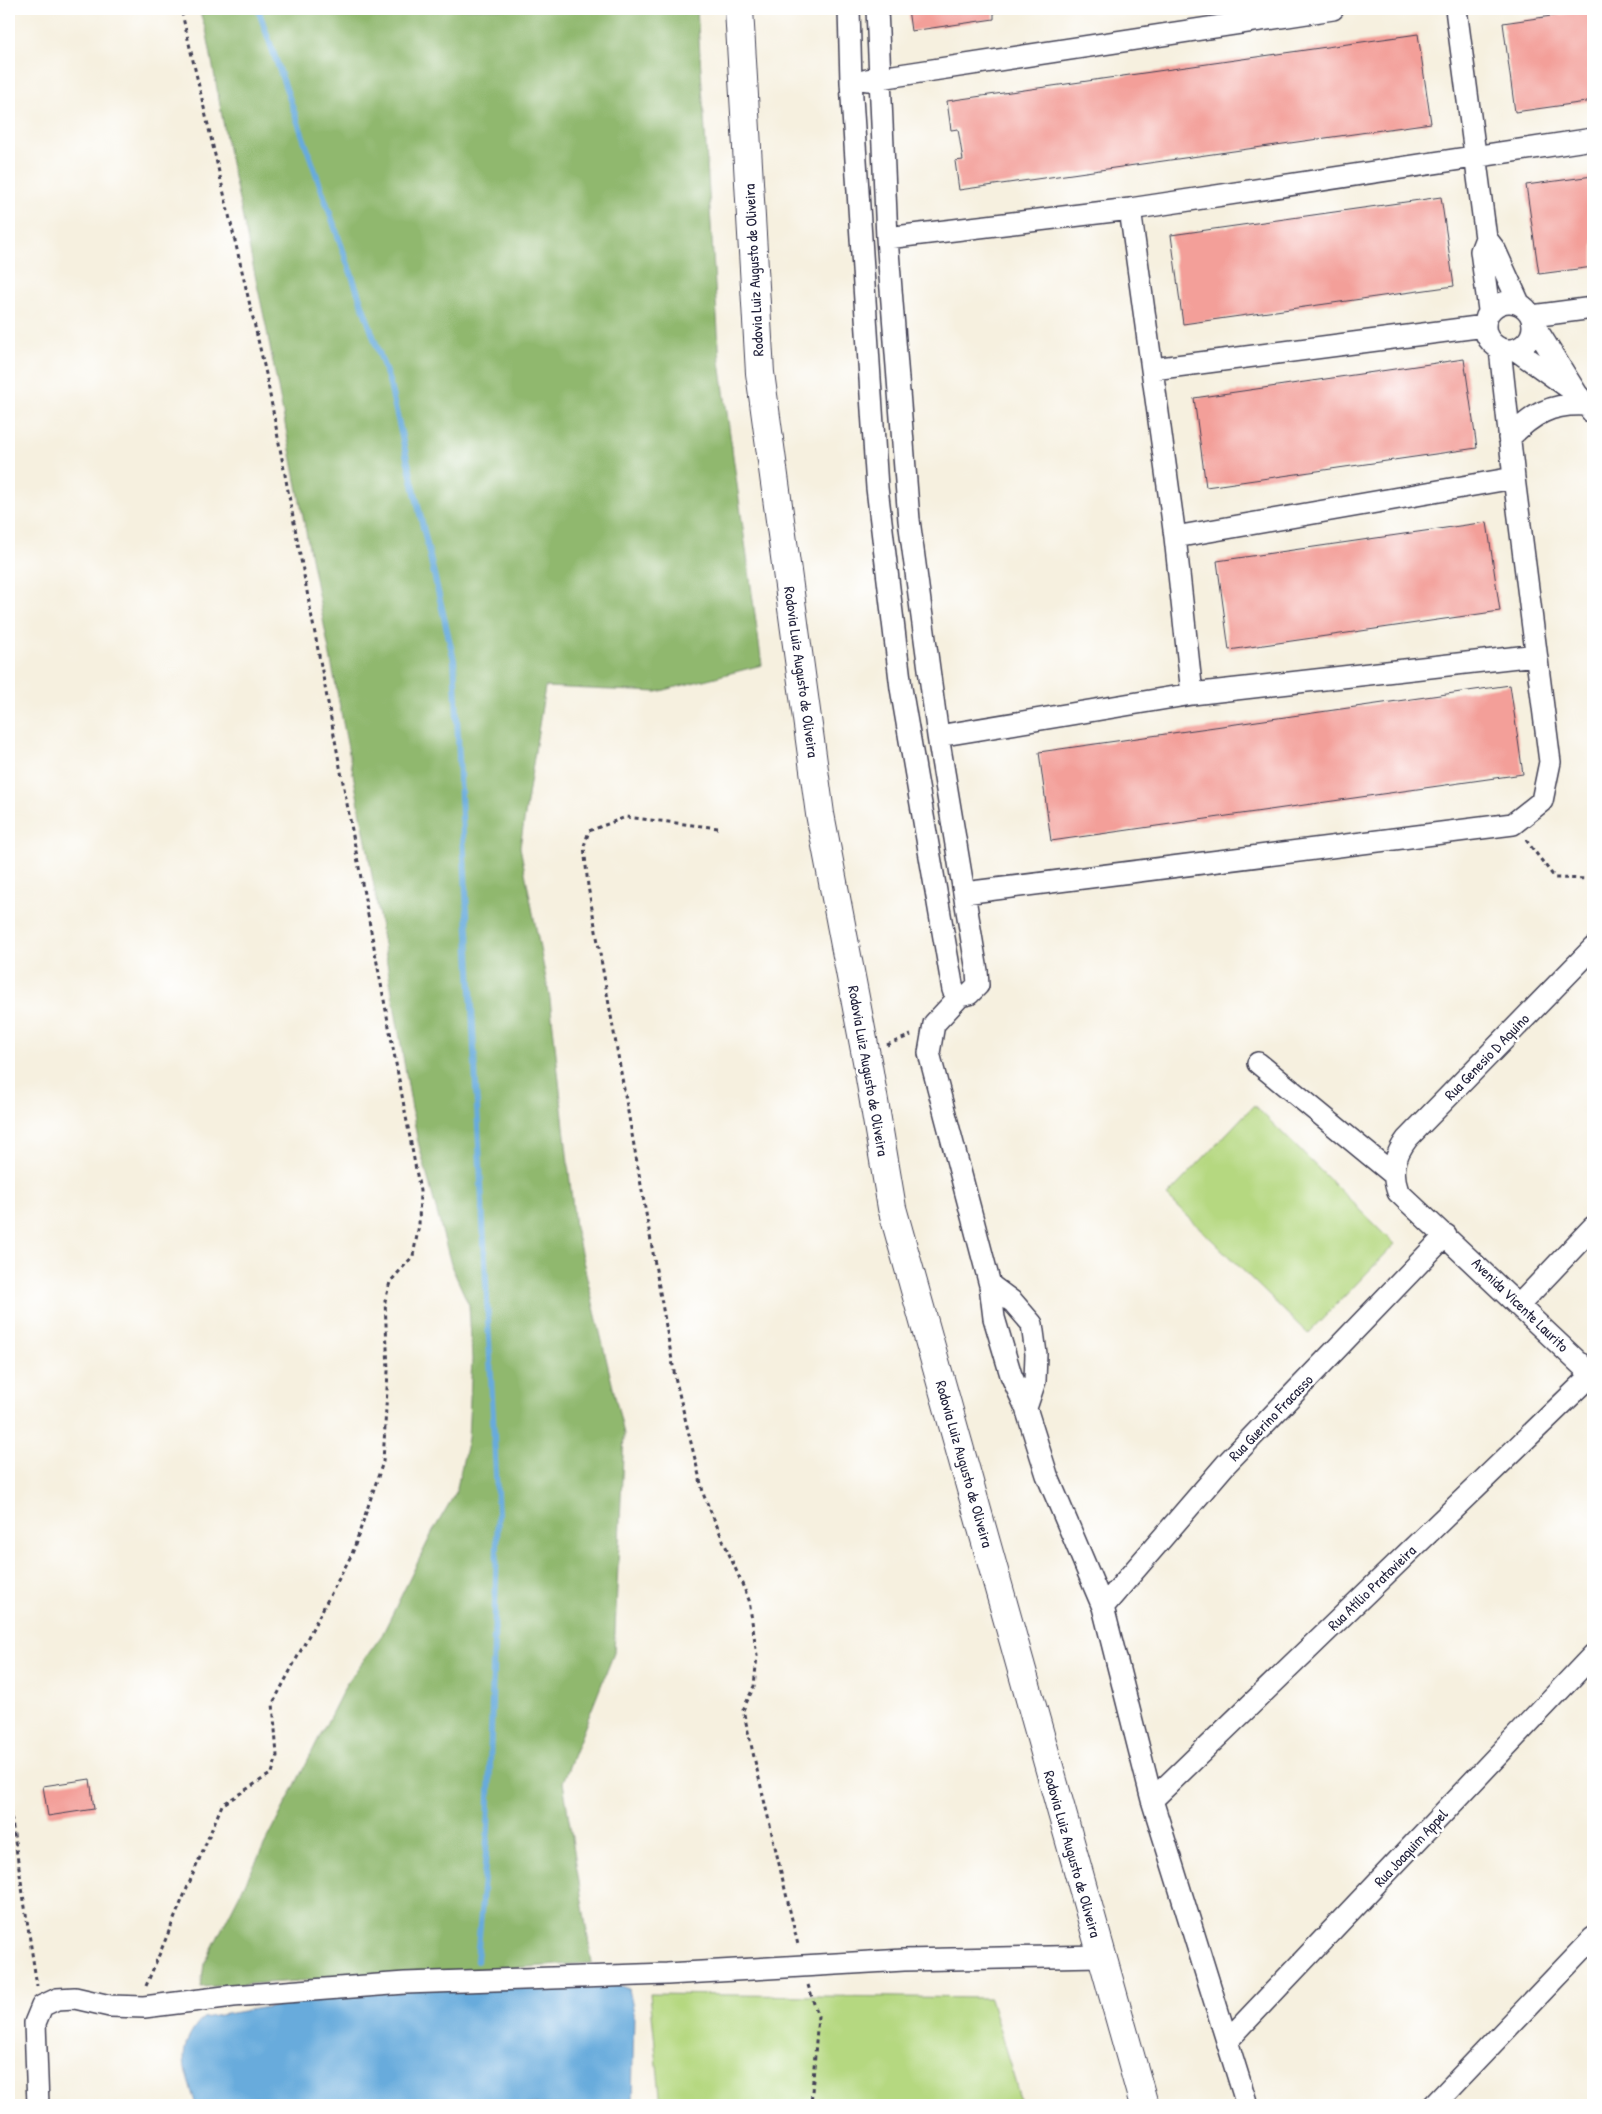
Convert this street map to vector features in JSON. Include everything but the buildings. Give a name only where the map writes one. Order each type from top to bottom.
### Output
[{"type":"highway","name":"Rodovia Luiz Augusto de Oliveira","points":[[740,9],[760,373],[820,814],[868,1066],[892,1208],[1144,2105]]},
{"type":"street","points":[[849,9],[850,82],[877,488],[902,688],[953,990],[960,996]]},
{"type":"street","points":[[877,9],[887,238],[909,520],[938,736],[978,985],[969,994],[960,996],[934,1024],[929,1053],[990,1285],[994,1318],[1011,1374],[1026,1408],[1048,1475],[1103,1607],[1152,1800],[1247,2105]]},
{"type":"street","points":[[850,82],[1333,9]]},
{"type":"street","points":[[1456,9],[1486,238],[1481,250],[1487,335],[1492,343],[1508,349],[1585,404]]},
{"type":"street","points":[[887,238],[1130,209],[1593,139]]},
{"type":"street","points":[[1130,209],[1175,537],[1192,694]]},
{"type":"street","points":[[1486,238],[1495,250],[1528,315],[1585,404]]},
{"type":"street","points":[[1152,369],[1487,318],[1500,303],[1509,301],[1528,315],[1532,335],[1527,343],[1508,349]]},
{"type":"street","points":[[1528,315],[1593,308]]},
{"type":"street","points":[[964,893],[1513,824],[1542,801],[1550,762],[1509,438],[1508,349]]},
{"type":"street","points":[[1509,438],[1529,418],[1558,406],[1585,404]]},
{"type":"street","points":[[1175,537],[1514,478]]},
{"type":"street","points":[[938,736],[1192,694],[1536,655]]},
{"type":"street","name":"Rua Genesio D Aquino","points":[[1393,1174],[1397,1155],[1407,1139],[1593,948]]},
{"type":"street","points":[[1258,1063],[1393,1174]]},
{"type":"street","name":"Avenida Vicente Laurito","points":[[1393,1174],[1398,1192],[1593,1375]]},
{"type":"street","points":[[1519,1305],[1593,1227]]},
{"type":"street","name":"Rua Guerino Fracasso","points":[[1103,1607],[1226,1464],[1446,1235]]},
{"type":"street","points":[[990,1285],[1013,1302],[1032,1324],[1036,1354],[1035,1381],[1026,1408]]},
{"type":"street","name":"Rua Atílio Pratavieira","points":[[1152,1800],[1593,1375]]},
{"type":"street","name":"Rua Joaquim Appel","points":[[1228,2040],[1593,1655]]},
{"type":"street","points":[[1434,2105],[1593,1938]]},
{"type":"street","points":[[38,2105],[35,2023],[42,2006],[57,1999],[75,1998],[110,2006],[137,2006],[233,1996],[405,1983],[667,1974],[904,1960],[1101,1956]]},
{"type":"path","points":[[137,2006],[222,1805],[272,1773],[277,1756],[273,1702],[352,1554],[383,1462],[388,1370],[385,1301],[390,1282],[413,1256],[420,1208],[420,1191],[388,1016],[266,374],[181,9]]},
{"type":"path","points":[[718,828],[626,817],[589,831],[584,846],[588,886],[675,1377],[704,1496],[749,1600],[757,1656],[754,1686],[743,1710],[802,1966],[818,2016],[811,2105]]},
{"type":"path","points":[[1513,824],[1555,878],[1593,879]]},
{"type":"path","points":[[868,1066],[884,1046],[934,1024]]},
{"type":"path","points":[[9,1802],[34,1969],[42,2006]]},
{"type":"green space","points":[[199,9],[697,9],[720,362],[762,665],[657,692],[545,687],[520,847],[550,999],[575,1227],[624,1434],[614,1653],[563,1782],[592,1963],[201,1987],[204,1964],[347,1683],[382,1635],[432,1533],[456,1492],[468,1438],[472,1359],[469,1305],[452,1268],[417,1138],[367,846],[266,326],[228,149],[207,34]]},
{"type":"green space","points":[[1254,1105],[1395,1244],[1308,1334],[1167,1196]]},
{"type":"green space","points":[[650,1994],[990,1998],[1022,2105],[661,2105]]},
{"type":"water","points":[[598,1978],[629,1989],[634,2013],[632,2105],[196,2105],[185,2069],[184,2059],[188,2040],[203,2018],[354,1992]]},
{"type":"waterway","points":[[258,9],[389,381],[454,660],[498,1513],[488,1829],[477,1961]]}]
